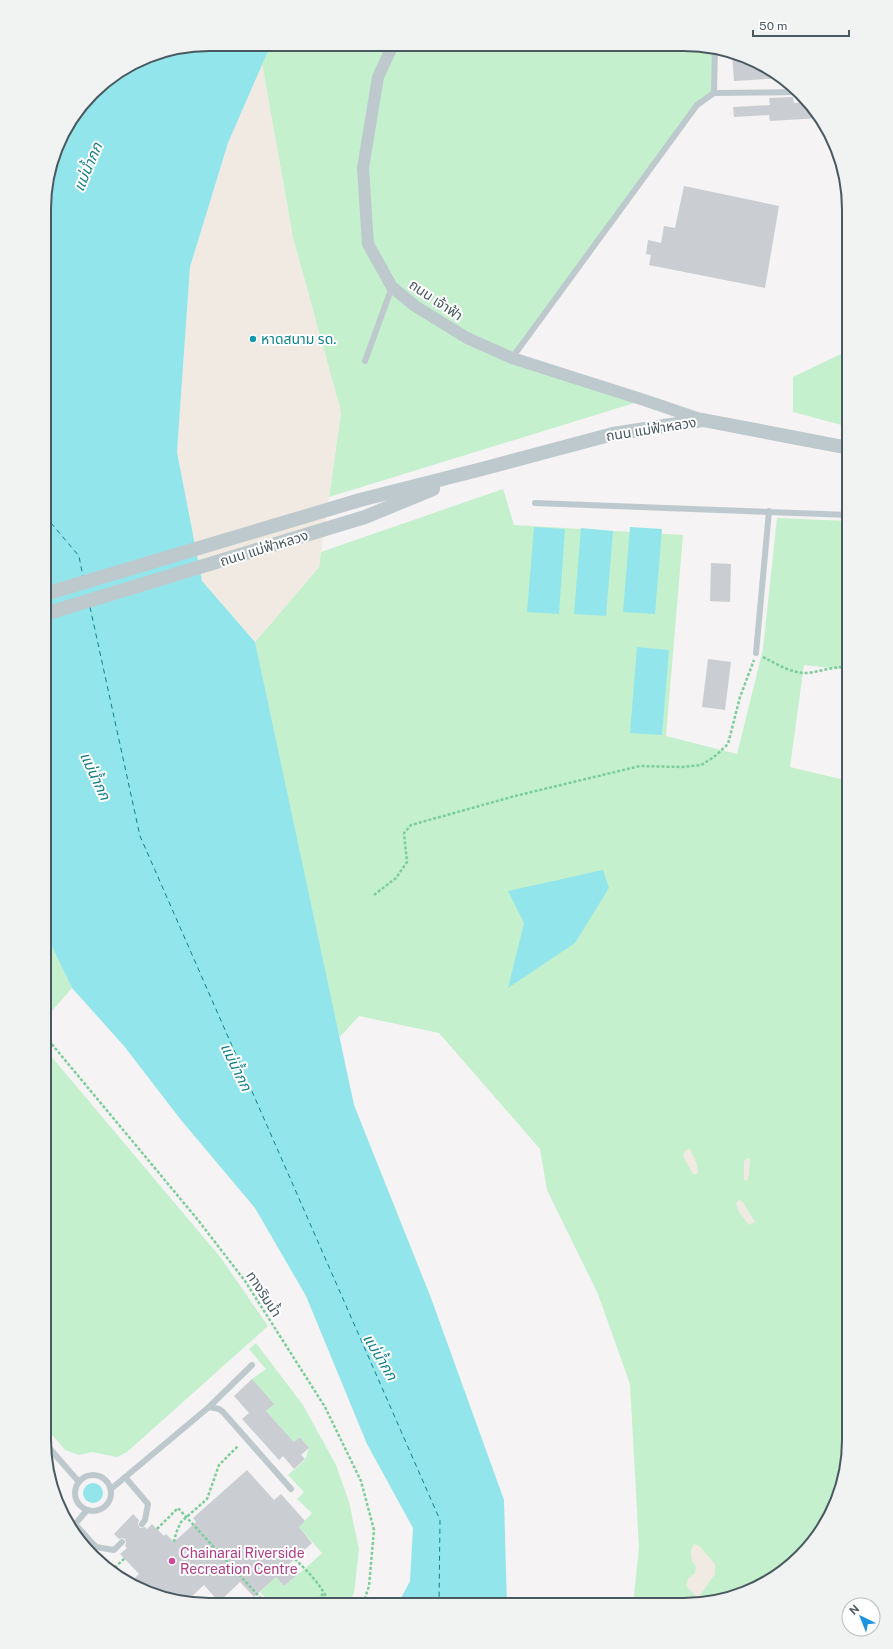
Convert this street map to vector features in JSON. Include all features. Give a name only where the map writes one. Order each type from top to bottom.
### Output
[{"type":"street","name":"ถนน เจ้าฟ้า","points":[[390,51],[378,77],[363,168],[368,244],[392,287],[415,306],[460,334],[512,358],[703,420]]},
{"type":"street","name":"ถนน แม่ฟ้าหลวง","points":[[51,592],[360,500],[613,434],[703,420],[842,447]]},
{"type":"street","name":"ถนน แม่ฟ้าหลวง","points":[[51,612],[365,517],[478,470]]},
{"type":"lane","points":[[714,93],[715,54]]},
{"type":"lane","points":[[512,358],[697,105],[714,93],[790,92]]},
{"type":"lane","points":[[365,361],[392,287]]},
{"type":"lane","points":[[535,503],[842,515]]},
{"type":"lane","points":[[756,654],[769,511]]},
{"type":"lane","points":[[111,1489],[209,1407],[252,1365]]},
{"type":"lane","points":[[209,1407],[219,1409],[223,1412],[291,1489]]},
{"type":"lane","points":[[51,1450],[79,1482]]},
{"type":"lane","points":[[88,1476],[100,1476],[105,1479],[111,1489],[110,1500],[103,1508],[98,1510],[87,1510],[82,1507],[76,1498],[76,1487],[79,1482],[88,1476]]},
{"type":"lane","points":[[125,1477],[148,1504],[146,1520],[142,1524]]},
{"type":"lane","points":[[75,1524],[87,1510]]},
{"type":"lane","points":[[84,1536],[96,1547],[114,1550],[122,1542]]},
{"type":"path","points":[[374,895],[396,878],[407,862],[404,833],[411,825],[515,796],[640,766],[695,766],[701,765],[714,757],[728,744],[740,697],[756,654],[795,672],[807,673],[842,666]]},
{"type":"path","name":"ทางริมน้ำ","points":[[51,1043],[203,1226],[245,1282],[325,1407],[361,1481],[374,1530],[369,1586],[365,1598]]},
{"type":"path","points":[[174,1542],[181,1522],[207,1499],[219,1465],[238,1446]]},
{"type":"path","points":[[157,1528],[178,1508],[260,1598]]},
{"type":"path","points":[[115,1567],[124,1558]]},
{"type":"path","points":[[295,1559],[309,1573],[324,1593],[326,1598]]},
{"type":"path","points":[[319,1598],[324,1593]]},
{"type":"green space","points":[[268,51],[694,51],[715,54],[714,93],[705,98],[512,358],[644,400],[329,497],[341,412],[293,238],[262,64]]},
{"type":"green space","points":[[842,353],[842,425],[793,412],[793,377]]},
{"type":"green space","points":[[503,489],[514,525],[683,535],[666,736],[737,754],[763,649],[777,518],[842,521],[842,669],[804,665],[790,767],[842,779],[841,1460],[834,1491],[826,1510],[803,1544],[788,1559],[772,1571],[754,1582],[735,1590],[694,1598],[634,1598],[639,1547],[630,1384],[598,1294],[547,1190],[540,1149],[439,1033],[359,1016],[340,1037],[312,949],[202,581],[256,647],[255,642],[319,567],[321,552]]},
{"type":"green space","points":[[51,944],[72,988],[51,1012]]},
{"type":"green space","points":[[51,1056],[221,1258],[268,1326],[127,1452],[117,1457],[92,1452],[79,1455],[65,1450],[51,1433]]},
{"type":"green space","points":[[256,1343],[303,1405],[336,1465],[349,1502],[359,1549],[354,1593],[352,1598],[266,1598],[260,1592],[276,1577],[284,1586],[297,1575],[288,1565],[290,1563],[300,1573],[322,1553],[299,1527],[312,1513],[297,1499],[304,1492],[288,1475],[305,1460],[309,1448],[300,1437],[294,1442],[266,1411],[252,1379],[266,1369],[249,1349]]},
{"type":"sand","name":"หาดสนาม รด.","points":[[262,64],[293,238],[341,412],[319,567],[255,642],[202,581],[177,452],[190,267],[228,143]]},
{"type":"sand","points":[[690,1149],[697,1165],[697,1174],[693,1174],[683,1156],[685,1150]]},
{"type":"sand","points":[[748,1158],[750,1159],[747,1181],[744,1180],[744,1161]]},
{"type":"sand","points":[[739,1200],[743,1202],[755,1222],[749,1225],[739,1212],[736,1203]]},
{"type":"sand","points":[[694,1544],[699,1546],[715,1564],[715,1574],[698,1598],[686,1586],[688,1579],[695,1573],[696,1567],[692,1561],[691,1550]]},
{"type":"water","name":"แม่น้ำกก","points":[[268,51],[228,143],[190,267],[177,452],[202,581],[255,642],[354,1105],[431,1298],[504,1500],[507,1598],[401,1598],[410,1581],[413,1528],[367,1444],[306,1296],[255,1208],[181,1120],[124,1046],[72,988],[51,944],[51,199],[56,168],[67,139],[90,105],[105,90],[139,67],[168,56],[189,52]]},
{"type":"water","points":[[534,527],[565,529],[559,614],[527,612]]},
{"type":"water","points":[[630,527],[662,529],[655,614],[623,612]]},
{"type":"water","points":[[581,528],[613,531],[606,616],[574,614]]},
{"type":"water","points":[[637,647],[669,650],[662,735],[630,733]]},
{"type":"water","points":[[603,870],[609,888],[575,943],[508,988],[524,923],[508,891]]},
{"type":"water","points":[[93,1483],[100,1486],[103,1493],[100,1500],[93,1503],[86,1500],[83,1493],[86,1486]]},
{"type":"building","points":[[732,58],[754,67],[773,79],[734,81]]},
{"type":"building","points":[[793,97],[794,103],[801,102],[813,118],[770,121],[769,115],[734,117],[733,107],[770,105],[769,98]]},
{"type":"building","points":[[684,186],[779,206],[765,288],[649,265],[651,255],[646,254],[648,240],[661,243],[664,226],[675,228]]},
{"type":"building","points":[[711,563],[731,564],[730,602],[710,601]]},
{"type":"building","points":[[708,659],[731,662],[725,710],[702,707]]},
{"type":"building","points":[[252,1379],[274,1404],[266,1411],[294,1442],[300,1437],[309,1448],[301,1455],[305,1459],[294,1469],[283,1456],[279,1460],[242,1419],[249,1413],[234,1396]]},
{"type":"building","points":[[247,1470],[274,1500],[281,1494],[305,1521],[299,1527],[312,1543],[288,1565],[297,1575],[284,1586],[276,1577],[254,1597],[240,1582],[223,1598],[215,1598],[204,1585],[191,1597],[158,1590],[134,1579],[139,1574],[120,1554],[127,1548],[125,1546],[125,1539],[119,1539],[114,1534],[133,1514],[139,1520],[138,1524],[140,1528],[145,1527],[147,1529],[152,1524],[164,1536],[166,1534],[174,1542],[196,1522],[193,1518]]},
{"type":"ferry route","points":[[51,523],[79,556],[83,577]]},
{"type":"ferry route","points":[[90,607],[140,836],[440,1520],[439,1598]]},
{"type":"place","name":"หาดสนาม รด.","points":[[253,339]]},
{"type":"place","name":"Chainarai Riverside Recreation Centre","points":[[172,1561]]}]
